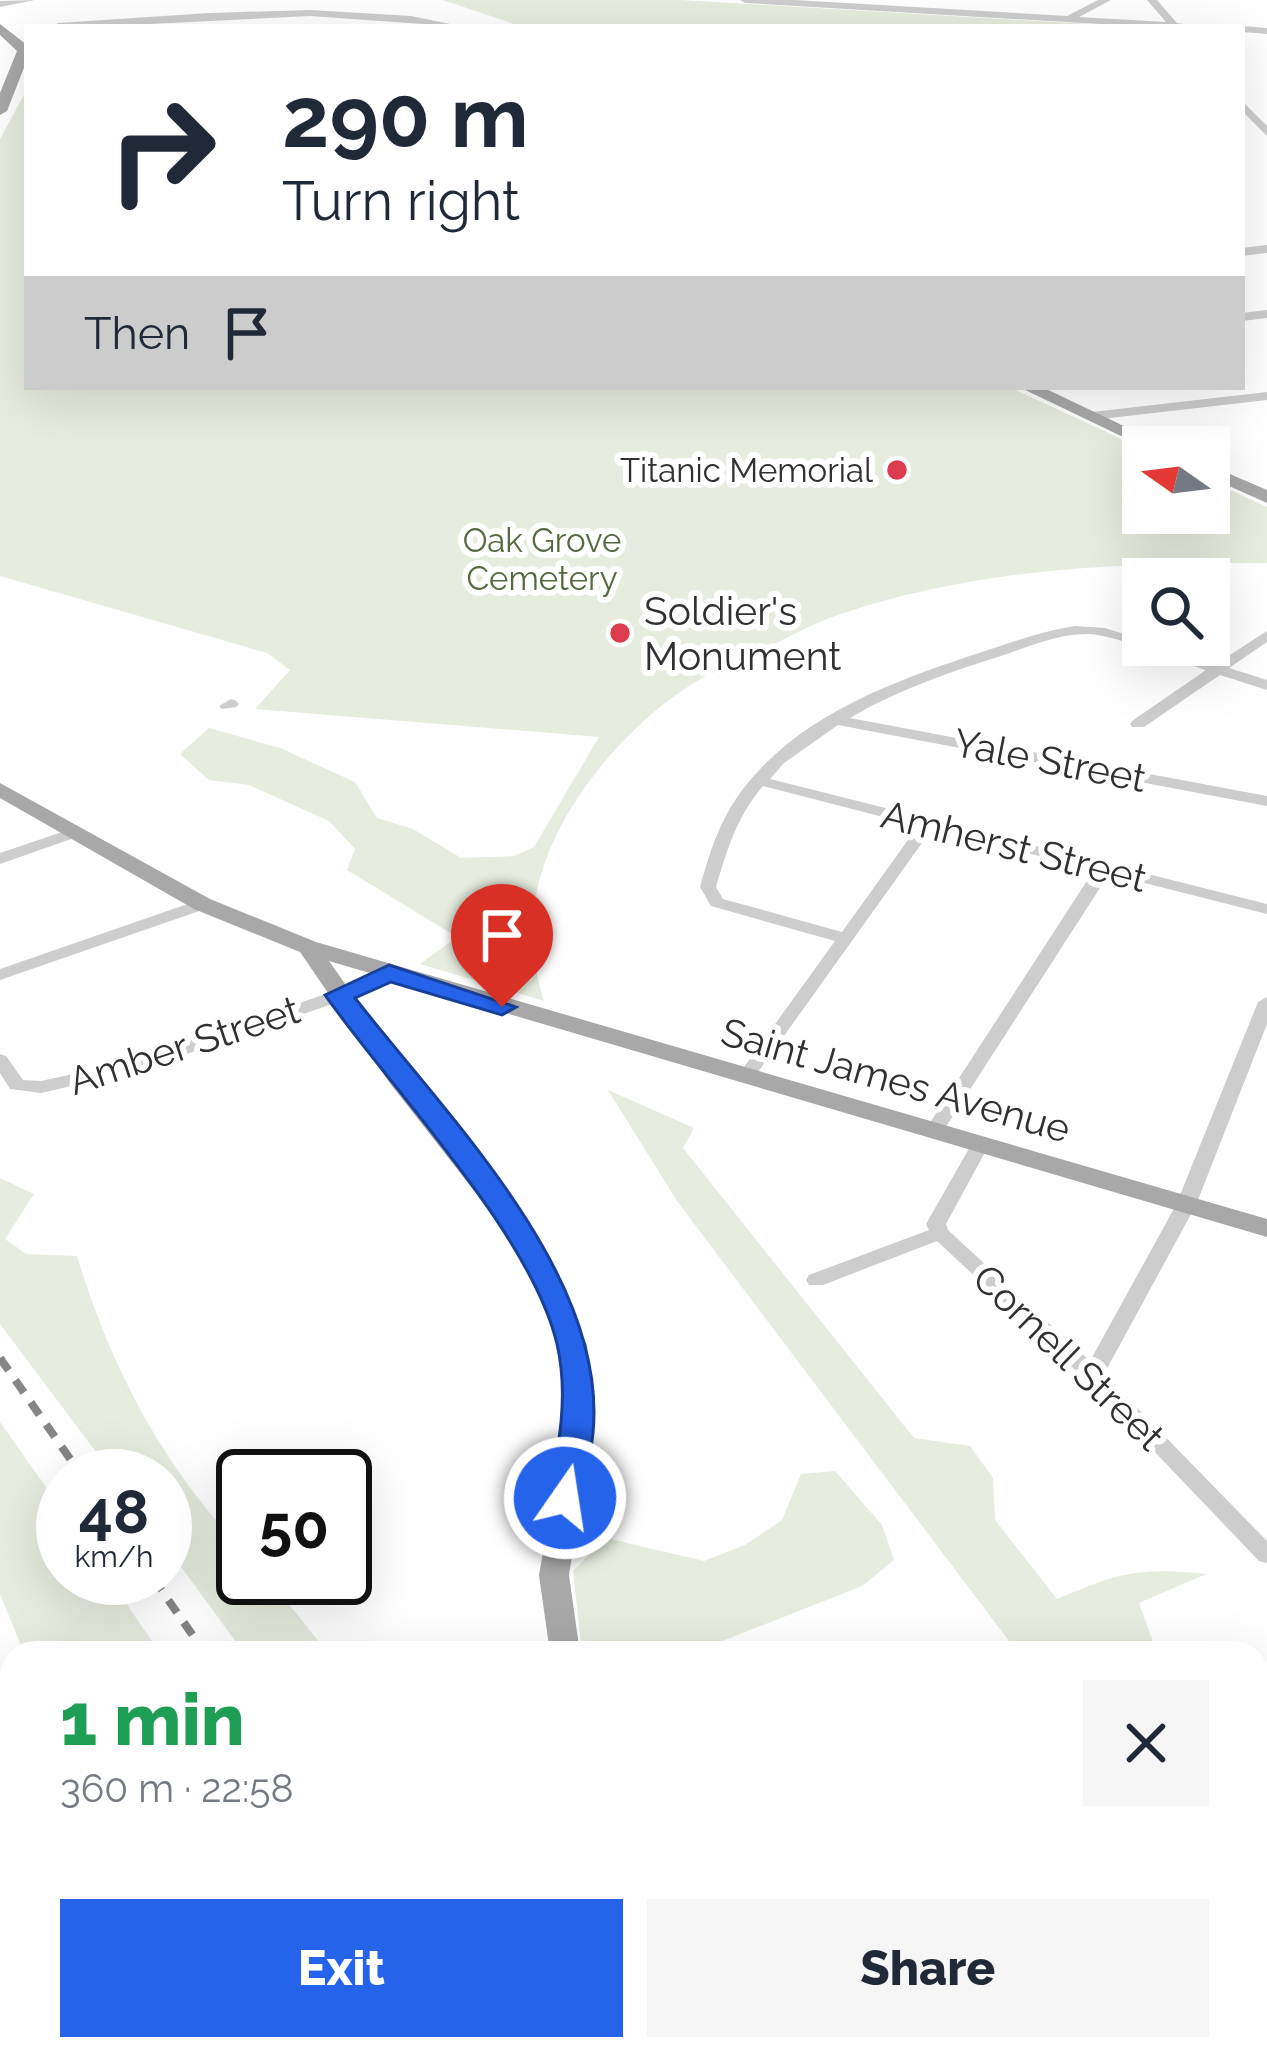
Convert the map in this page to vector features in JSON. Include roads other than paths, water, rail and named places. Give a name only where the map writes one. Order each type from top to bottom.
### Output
[{"type":"main road","points":[[0,25],[24,47]]},
{"type":"main road","points":[[0,111],[24,51]]},
{"type":"main road","points":[[1035,390],[1122,430]]},
{"type":"main road","points":[[1230,480],[1267,497]]},
{"type":"main road","name":"Saint James Avenue","points":[[0,789],[71,834],[202,904],[308,947],[1267,1228]]},
{"type":"main road","points":[[308,947],[339,995],[512,1220],[540,1267],[573,1345],[580,1423],[554,1575],[563,1641]]},
{"type":"street","points":[[0,4],[30,0]]},
{"type":"street","points":[[745,0],[857,3],[1148,24]]},
{"type":"street","points":[[976,13],[980,0]]},
{"type":"street","points":[[1068,18],[1106,0]]},
{"type":"street","points":[[1152,0],[1173,24]]},
{"type":"street","points":[[98,24],[321,13],[430,24]]},
{"type":"street","points":[[297,24],[321,13]]},
{"type":"street","points":[[1245,108],[1267,134]]},
{"type":"street","points":[[1092,416],[1267,396]]},
{"type":"street","points":[[1244,486],[1267,484]]},
{"type":"street","points":[[845,938],[717,902],[708,887],[712,856],[730,817],[761,781],[791,749],[833,719],[916,679],[1078,631],[1097,630],[1122,638]]},
{"type":"street","points":[[1138,724],[1267,635]]},
{"type":"street","points":[[1209,666],[1267,685]]},
{"type":"street","name":"Yale Street","points":[[833,719],[1267,801]]},
{"type":"street","name":"Amherst Street","points":[[761,781],[1267,910]]},
{"type":"street","points":[[746,1078],[928,824]]},
{"type":"street","points":[[0,859],[71,834]]},
{"type":"street","points":[[933,1132],[1103,870]]},
{"type":"street","points":[[0,975],[202,904]]},
{"type":"street","name":"Amber Street","points":[[0,1060],[17,1085],[29,1092],[148,1061],[389,973]]},
{"type":"street","points":[[1093,1375],[1186,1205],[1259,1049],[1267,1002]]},
{"type":"street","name":"Cornell Street","points":[[980,1145],[945,1203],[936,1224],[940,1233],[1093,1375],[1267,1555]]},
{"type":"street","points":[[816,1280],[940,1233]]},
{"type":"railway","points":[[0,1358],[63,1449]]},
{"type":"railway","points":[[172,1605],[197,1641]]},
{"type":"place","name":"Titanic Memorial","points":[[897,470]]},
{"type":"place","name":"Soldier's Monument","points":[[620,633]]},
{"type":"park label","name":"Oak Grove Cemetery","points":[[542,559]]}]
